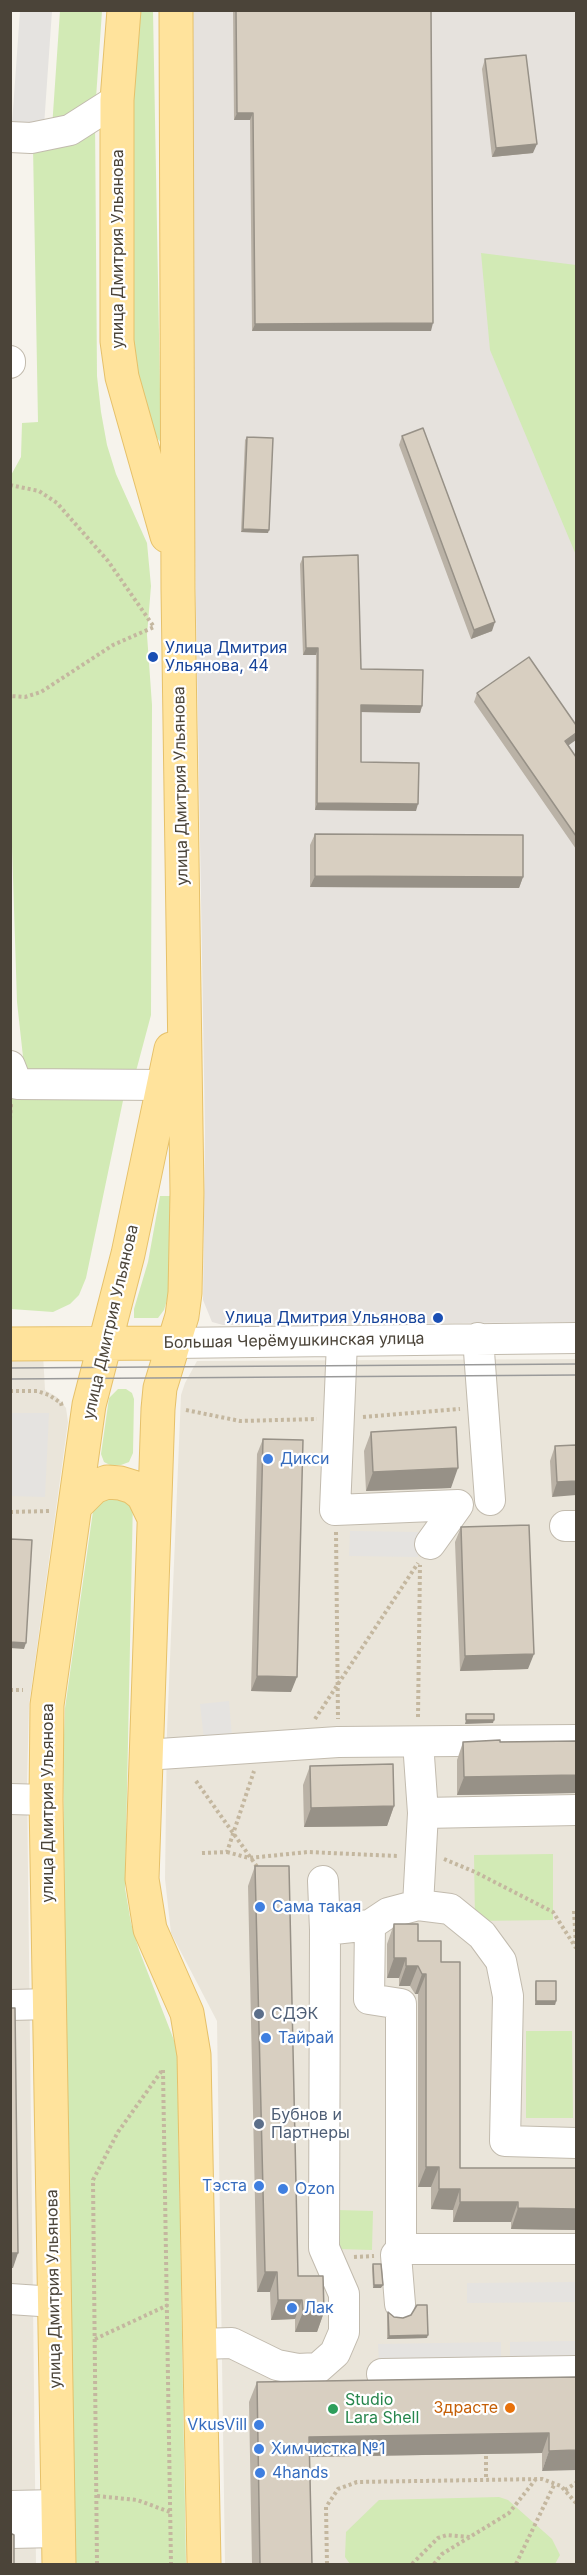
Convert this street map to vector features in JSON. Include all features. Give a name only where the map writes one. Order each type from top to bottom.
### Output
[{"type":"main road","name":"улица Дмитрия Ульянова","points":[[123,10],[117,100],[117,341],[122,377],[169,543],[178,589]]},
{"type":"main road","name":"улица Дмитрия Ульянова","points":[[176,10],[178,589],[182,982],[187,1193],[185,1293],[182,1316],[160,1388],[142,1879],[150,1929],[187,2013],[194,2055],[204,2565]]},
{"type":"main road","name":"улица Дмитрия Ульянова","points":[[59,2565],[46,1800],[47,1706],[64,1508],[83,1451],[89,1405],[128,1254],[182,982]]},
{"type":"main road","name":"Большая Черёмушкинская улица","points":[[10,1344],[173,1342]]},
{"type":"main road","points":[[83,1451],[98,1466],[120,1471],[140,1465],[156,1450]]},
{"type":"main road","points":[[64,1508],[94,1487],[107,1482],[120,1483],[132,1487],[142,1495],[154,1518]]},
{"type":"street","points":[[10,137],[31,138],[70,130],[117,100]]},
{"type":"street","points":[[13,1078],[163,1085]]},
{"type":"street","points":[[478,1338],[490,1500]]},
{"type":"street","name":"Большая Черёмушкинская улица","points":[[173,1342],[576,1338]]},
{"type":"street","points":[[342,1342],[335,1510],[458,1505],[430,1544]]},
{"type":"street","points":[[145,1755],[338,1742],[576,1740]]},
{"type":"street","points":[[418,1742],[423,1812],[418,1905]]},
{"type":"street","points":[[10,1799],[46,1800]]},
{"type":"street","points":[[423,1812],[576,1810]]},
{"type":"street","points":[[199,2344],[231,2343],[277,2365],[318,2368],[335,2353],[344,2332],[344,2294],[324,2248],[324,1881]]},
{"type":"street","points":[[325,1930],[370,1925],[388,1913],[418,1905],[450,1909],[482,1935],[501,1961],[508,1996],[506,2141],[576,2143]]},
{"type":"street","points":[[370,1925],[369,1998],[401,2004],[398,2252],[400,2304]]},
{"type":"street","points":[[10,2005],[50,2004]]},
{"type":"street","points":[[398,2252],[576,2249]]},
{"type":"street","points":[[10,2299],[54,2302]]},
{"type":"street","points":[[382,2374],[576,2371]]},
{"type":"street","points":[[10,2506],[58,2519]]},
{"type":"street","points":[[10,2534],[58,2519]]},
{"type":"path","points":[[10,485],[39,491],[57,503],[108,561],[154,627],[113,645],[40,692],[25,697],[10,696]]},
{"type":"path","points":[[10,1391],[38,1391],[61,1403]]},
{"type":"path","points":[[10,1512],[64,1508]]},
{"type":"path","points":[[335,1510],[338,1712]]},
{"type":"path","points":[[297,1745],[338,1687],[420,1559],[418,1742]]},
{"type":"path","points":[[10,1690],[23,1690]]},
{"type":"path","points":[[227,1852],[262,1747]]},
{"type":"path","points":[[196,1781],[256,1867],[267,1870]]},
{"type":"path","points":[[202,1853],[227,1852],[249,1858],[308,1852],[440,1858],[475,1872],[553,1912],[576,1946]]},
{"type":"path","points":[[574,1911],[576,1946]]},
{"type":"path","points":[[98,2565],[93,2180],[118,2132],[163,2069],[171,2565]]},
{"type":"path","points":[[328,2257],[398,2252]]},
{"type":"path","points":[[95,2339],[166,2305]]},
{"type":"path","points":[[486,2445],[486,2480]]},
{"type":"path","points":[[434,2565],[440,2555],[509,2513],[537,2479]]},
{"type":"path","points":[[327,2565],[326,2507],[332,2496],[346,2484],[537,2479],[555,2483],[565,2490],[576,2503]]},
{"type":"path","points":[[516,2565],[555,2483]]},
{"type":"path","points":[[565,2490],[576,2483]]},
{"type":"path","points":[[97,2496],[137,2500],[170,2512]]},
{"type":"path","points":[[411,2565],[438,2538],[447,2535],[472,2537]]},
{"type":"shaded area","points":[[20,11],[52,11],[44,126],[12,124]]},
{"type":"shaded area","points":[[190,11],[576,11],[576,1322],[223,1325],[212,1322],[203,1300],[205,1132],[193,433]]},
{"type":"shaded area","points":[[43,1354],[45,1390],[57,1397],[66,1408],[68,1422],[29,1705],[27,1782],[36,2564],[10,2564],[10,1355]]},
{"type":"shaded area","points":[[576,1359],[576,2564],[225,2564],[217,2021],[171,1933],[165,1879],[167,1731],[181,1395],[197,1361]]},
{"type":"shaded area","points":[[11,1413],[49,1413],[45,1497],[11,1496]]},
{"type":"shaded area","points":[[350,1531],[419,1532],[418,1557],[349,1556]]},
{"type":"shaded area","points":[[229,1701],[232,1737],[204,1740],[200,1704]]},
{"type":"shaded area","points":[[576,2282],[576,2302],[467,2303],[467,2283]]},
{"type":"shaded area","points":[[576,2341],[576,2360],[510,2361],[510,2342]]},
{"type":"shaded area","points":[[501,2342],[501,2361],[379,2363],[378,2344]]},
{"type":"green space","points":[[60,11],[102,11],[96,98],[52,128]]},
{"type":"green space","points":[[137,11],[153,11],[161,443],[154,434],[136,375],[130,338],[131,110]]},
{"type":"green space","points":[[95,120],[97,376],[101,412],[107,445],[116,474],[147,543],[151,586],[147,635],[152,705],[151,1015],[135,1075],[25,1075],[17,1002],[11,815],[10,477],[21,457],[22,423],[38,422],[33,147]]},
{"type":"green space","points":[[481,253],[576,265],[576,555],[490,350]]},
{"type":"green space","points":[[12,1090],[125,1091],[86,1278],[79,1295],[70,1304],[53,1312],[11,1309]]},
{"type":"green space","points":[[160,1196],[170,1196],[169,1293],[164,1310],[158,1318],[134,1318],[134,1309],[148,1262]]},
{"type":"green space","points":[[118,1389],[126,1389],[132,1393],[134,1399],[133,1453],[129,1462],[110,1465],[104,1462],[101,1454],[109,1398]]},
{"type":"green space","points":[[95,1497],[133,1499],[125,1888],[131,1923],[139,1950],[177,2048],[186,2564],[72,2564],[63,1760],[65,1708]]},
{"type":"green space","points":[[553,1854],[553,1920],[475,1921],[474,1855]]},
{"type":"green space","points":[[526,2031],[572,2031],[573,2118],[526,2118]]},
{"type":"green space","points":[[337,2210],[373,2211],[372,2250],[337,2249]]},
{"type":"green space","points":[[499,2497],[508,2500],[552,2539],[560,2555],[555,2564],[350,2564],[345,2557],[346,2532],[379,2500]]},
{"type":"building","points":[[236,10],[431,10],[433,323],[255,324],[253,113],[237,113]]},
{"type":"building","points":[[526,55],[537,144],[496,148],[485,59]]},
{"type":"building","points":[[423,428],[495,622],[474,630],[402,436]]},
{"type":"building","points":[[247,437],[273,438],[269,530],[243,529]]},
{"type":"building","points":[[358,555],[361,669],[423,670],[422,706],[361,705],[361,762],[419,763],[418,804],[317,803],[318,648],[306,648],[303,557]]},
{"type":"building","points":[[529,657],[576,725],[576,733],[565,741],[576,757],[576,836],[477,693]]},
{"type":"building","points":[[315,834],[523,835],[523,877],[315,876]]},
{"type":"building","points":[[456,1427],[458,1468],[373,1472],[371,1432]]},
{"type":"building","points":[[263,1439],[303,1440],[297,1677],[257,1676]]},
{"type":"building","points":[[576,1445],[576,1481],[557,1482],[555,1446]]},
{"type":"building","points":[[529,1525],[534,1654],[465,1656],[461,1527]]},
{"type":"building","points":[[10,1539],[32,1540],[26,1643],[10,1642]]},
{"type":"building","points":[[466,1714],[494,1714],[494,1720],[466,1720]]},
{"type":"building","points":[[500,1740],[500,1742],[576,1741],[576,1775],[464,1777],[463,1742]]},
{"type":"building","points":[[393,1764],[394,1806],[311,1808],[310,1766]]},
{"type":"building","points":[[255,1866],[289,1866],[298,2276],[323,2276],[324,2312],[303,2312],[302,2300],[278,2300],[277,2272],[265,2272]]},
{"type":"building","points":[[394,1924],[418,1924],[418,1941],[441,1941],[441,1962],[460,1962],[460,2168],[576,2168],[576,2209],[518,2208],[518,2202],[460,2202],[460,2189],[439,2189],[439,2167],[426,2167],[426,1974],[422,1974],[418,1966],[406,1966],[406,1958],[394,1958]]},
{"type":"building","points":[[536,1981],[556,1981],[556,2001],[536,2001]]},
{"type":"building","points":[[10,2008],[15,2008],[18,2253],[10,2253]]},
{"type":"building","points":[[373,2264],[381,2264],[383,2285],[374,2285]]},
{"type":"building","points":[[417,2305],[427,2305],[428,2335],[389,2336],[388,2312],[394,2317],[403,2318],[411,2315]]},
{"type":"building","points":[[576,2377],[576,2450],[549,2451],[549,2433],[309,2437],[312,2565],[260,2565],[257,2382]]},
{"type":"building","points":[[10,2533],[14,2535],[14,2565],[10,2565]]},
{"type":"tram line","points":[[10,1368],[576,1364]]},
{"type":"tram line","points":[[10,1379],[576,1375]]},
{"type":"place","name":"Улица Дмитрия Ульянова, 44","points":[[153,657]]},
{"type":"place","name":"Улица Дмитрия Ульянова","points":[[438,1318]]},
{"type":"place","name":"Дикси","points":[[268,1459]]},
{"type":"place","name":"Сама такая","points":[[260,1907]]},
{"type":"place","name":"СДЭК","points":[[259,2014]]},
{"type":"place","name":"Тайрай","points":[[266,2038]]},
{"type":"place","name":"Бубнов и Партнеры","points":[[259,2124]]},
{"type":"place","name":"Тэста","points":[[259,2186]]},
{"type":"place","name":"Ozon","points":[[283,2189]]},
{"type":"place","name":"Лак","points":[[292,2308]]},
{"type":"place","name":"Здрасте","points":[[510,2408]]},
{"type":"place","name":"Studio Lara Shell","points":[[333,2409]]},
{"type":"place","name":"VkusVill","points":[[259,2425]]},
{"type":"place","name":"Химчистка №1","points":[[259,2449]]},
{"type":"place","name":"4hands","points":[[260,2473]]}]
